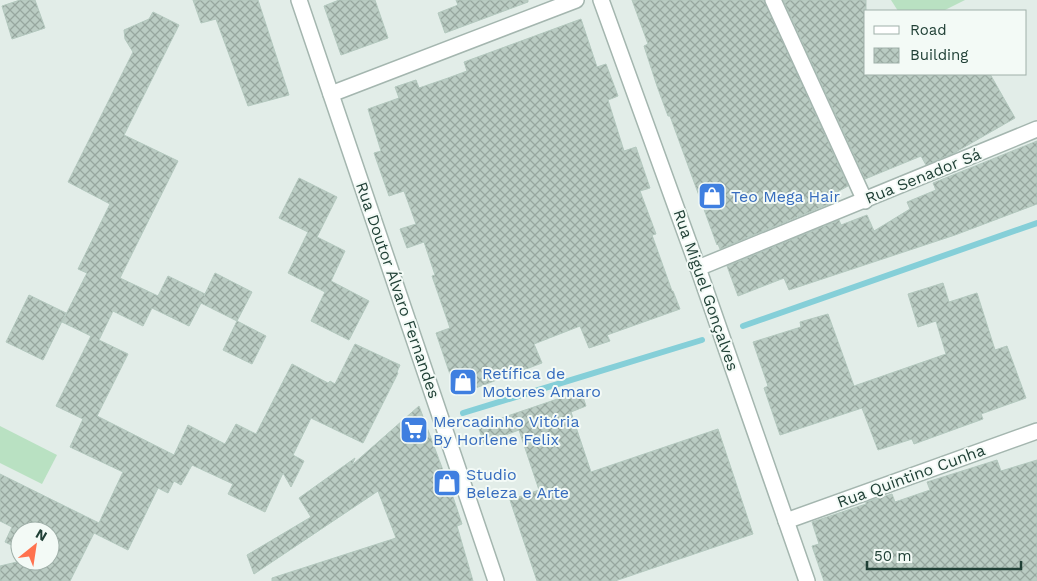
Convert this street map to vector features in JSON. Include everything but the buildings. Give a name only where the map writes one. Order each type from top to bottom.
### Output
[{"type":"street","name":"Rua Doutor Álvaro Fernandes","points":[[299,0],[496,581]]},
{"type":"street","points":[[331,94],[576,0]]},
{"type":"street","name":"Rua Miguel Gonçalves","points":[[601,0],[715,315],[807,581]]},
{"type":"street","points":[[773,0],[865,200]]},
{"type":"street","name":"Rua Senador Sá","points":[[698,268],[1037,129]]},
{"type":"street","name":"Rua Quintino Cunha","points":[[786,521],[1037,431]]},
{"type":"green space","points":[[891,0],[965,0],[945,10],[897,10]]},
{"type":"green space","points":[[0,426],[57,455],[42,484],[0,463]]},
{"type":"waterway","points":[[743,326],[1037,223]]},
{"type":"waterway","points":[[463,413],[702,340]]},
{"type":"place","name":"Teo Mega Hair","points":[[712,196]]},
{"type":"place","name":"Retífica de Motores Amaro","points":[[463,382]]},
{"type":"place","name":"Mercadinho Vitória By Horlene Felix","points":[[414,430]]},
{"type":"place","name":"Studio Beleza e Arte","points":[[447,483]]}]
